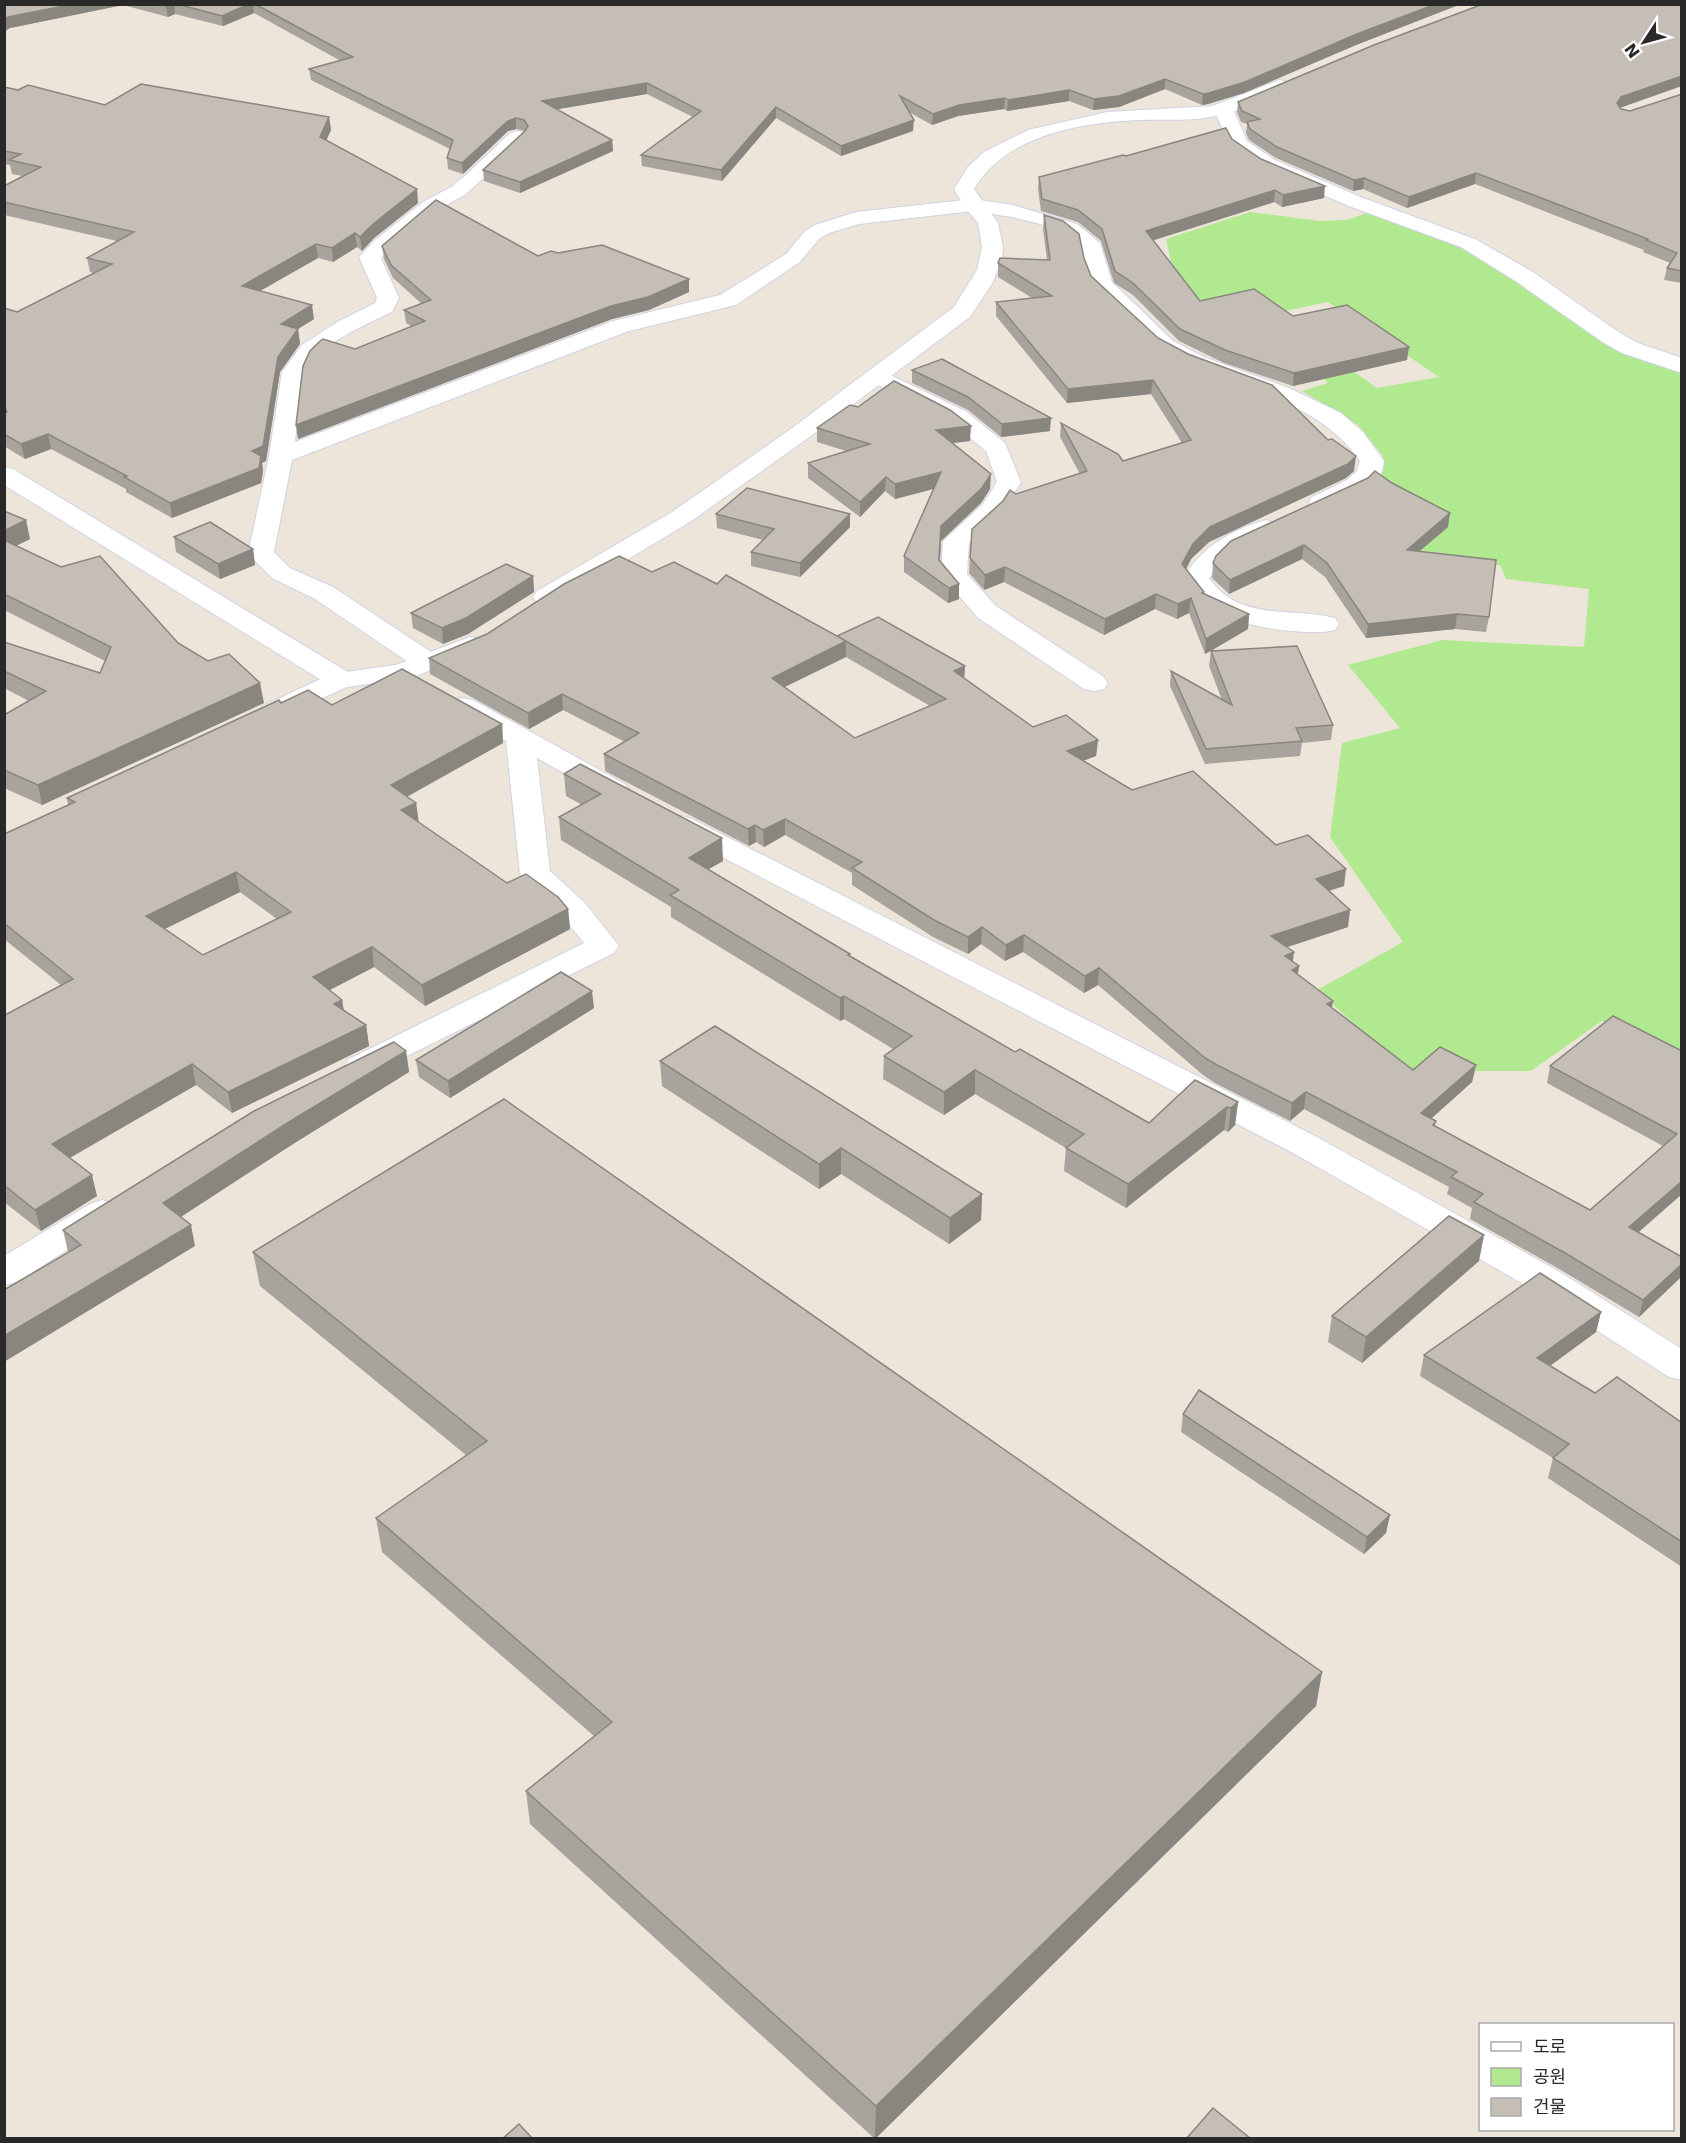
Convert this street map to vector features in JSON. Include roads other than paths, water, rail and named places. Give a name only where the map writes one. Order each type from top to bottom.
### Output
[{"type":"street","points":[[524,612],[681,517],[796,436],[962,312],[980,290],[989,269],[994,241],[988,222],[973,205],[964,189],[970,174],[988,158],[1034,135],[1066,125],[1130,114],[1202,113],[1223,109],[1298,77]]},
{"type":"street","points":[[1223,109],[1239,144],[1268,164],[1356,202],[1468,243],[1525,277],[1612,338],[1630,348],[1682,366]]},
{"type":"street","points":[[518,137],[458,191],[430,206],[382,244],[370,257],[388,298],[384,307],[345,327],[310,350],[293,372],[281,456],[261,554],[281,573],[324,593],[425,679],[520,737],[648,808],[1305,1145],[1547,1281],[1682,1367]]},
{"type":"street","points":[[281,456],[621,326],[728,300],[793,258],[812,235],[822,228],[856,218],[973,205],[1012,211],[1070,228],[1090,243],[1097,273],[1103,286],[1123,302],[1170,348],[1215,370],[1285,393],[1331,418],[1362,442],[1372,461],[1369,474],[1349,489],[1219,549],[1202,566],[1196,578],[1202,591],[1243,614],[1276,620],[1326,624]]},
{"type":"street","points":[[878,376],[960,417],[997,448],[1009,482],[992,509],[956,541],[954,575],[987,612],[1094,683]]},
{"type":"street","points":[[4,474],[341,680]]},
{"type":"street","points":[[257,719],[341,680],[425,679],[488,636]]},
{"type":"street","points":[[330,1082],[603,946],[574,910],[535,874],[520,737]]},
{"type":"street","points":[[4,1273],[125,1198]]}]
